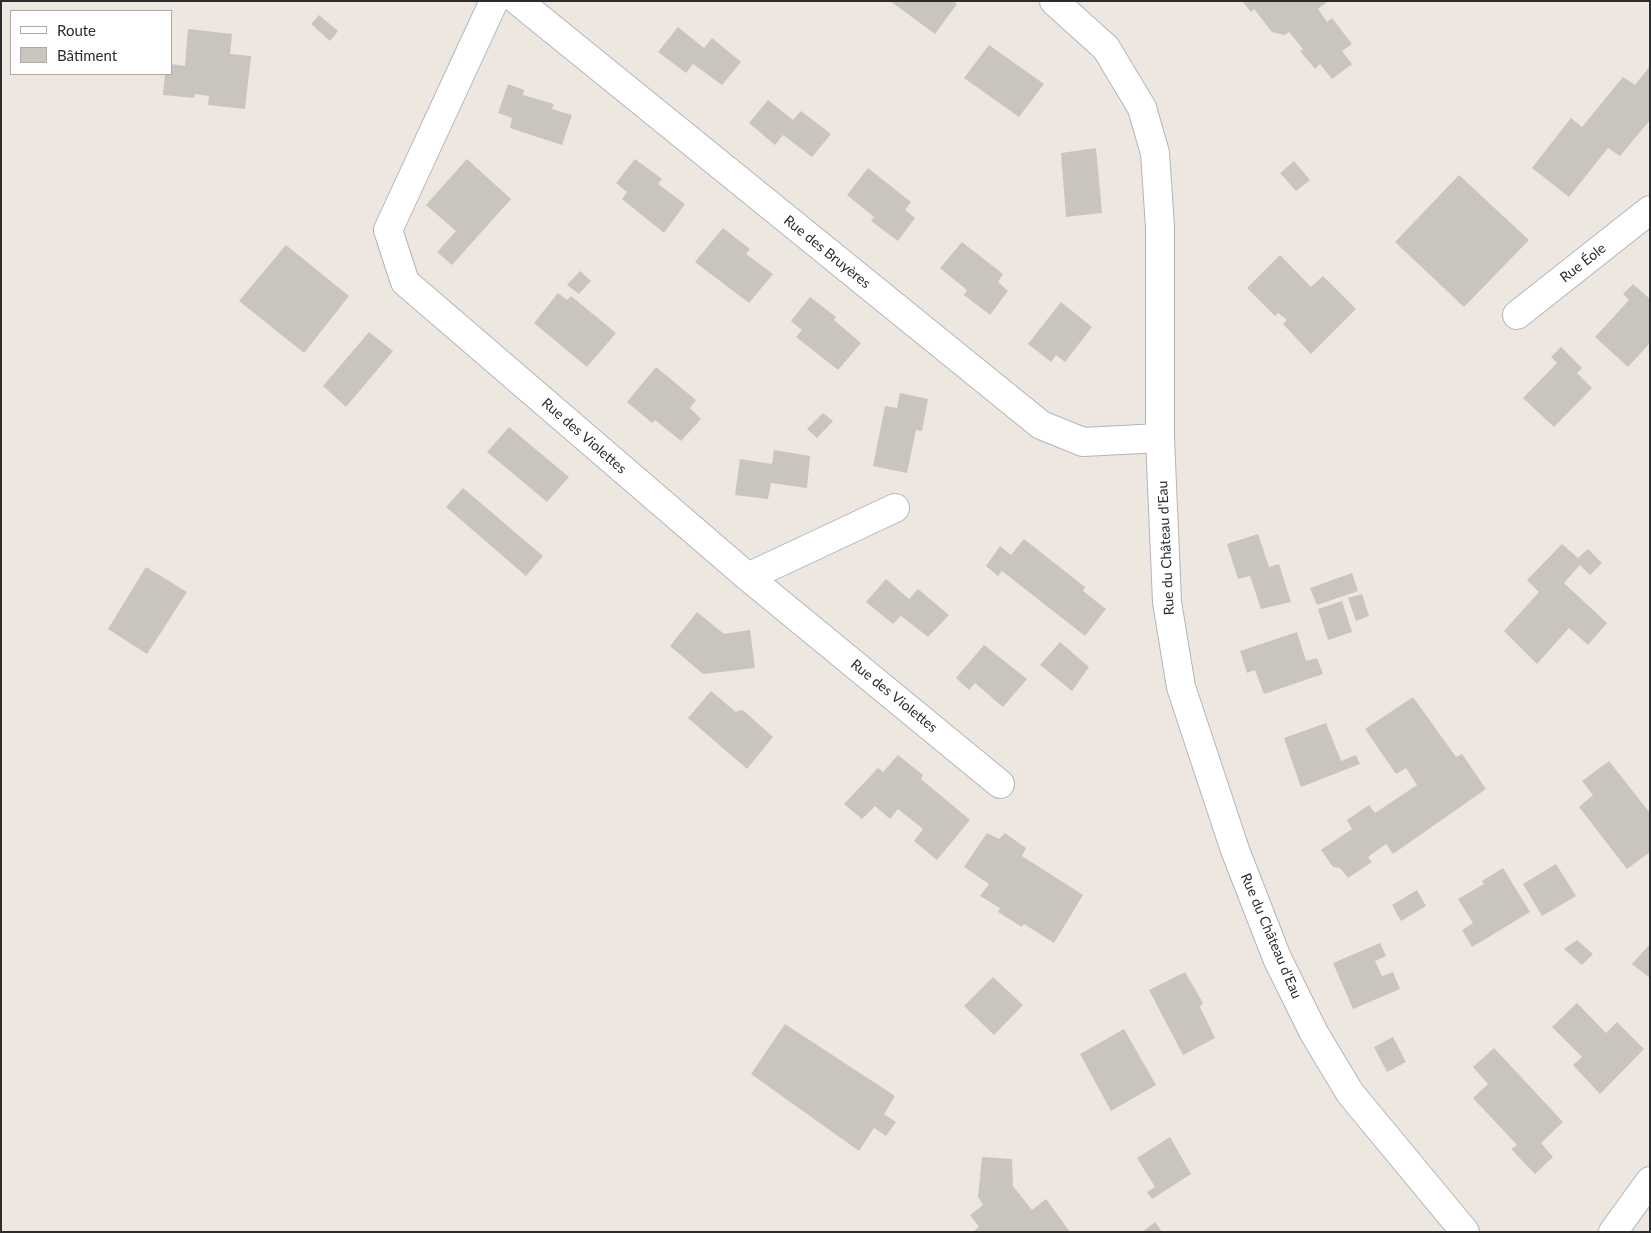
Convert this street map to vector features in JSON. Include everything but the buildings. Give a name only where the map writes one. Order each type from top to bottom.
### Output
[{"type":"street","name":"Rue des Violettes","points":[[494,1],[388,230],[405,282],[748,577],[1000,784]]},
{"type":"street","name":"Rue des Bruyères","points":[[518,1],[1041,425],[1083,442],[1160,438]]},
{"type":"street","name":"Rue du Château d'Eau","points":[[1054,1],[1106,48],[1142,108],[1155,153],[1160,227],[1160,438],[1167,602],[1181,687],[1238,859],[1277,958],[1314,1033],[1350,1093],[1465,1232]]},
{"type":"street","name":"Rue Éole","points":[[1517,315],[1650,210]]},
{"type":"street","points":[[748,577],[895,508]]},
{"type":"street","points":[[1613,1232],[1650,1181]]}]
